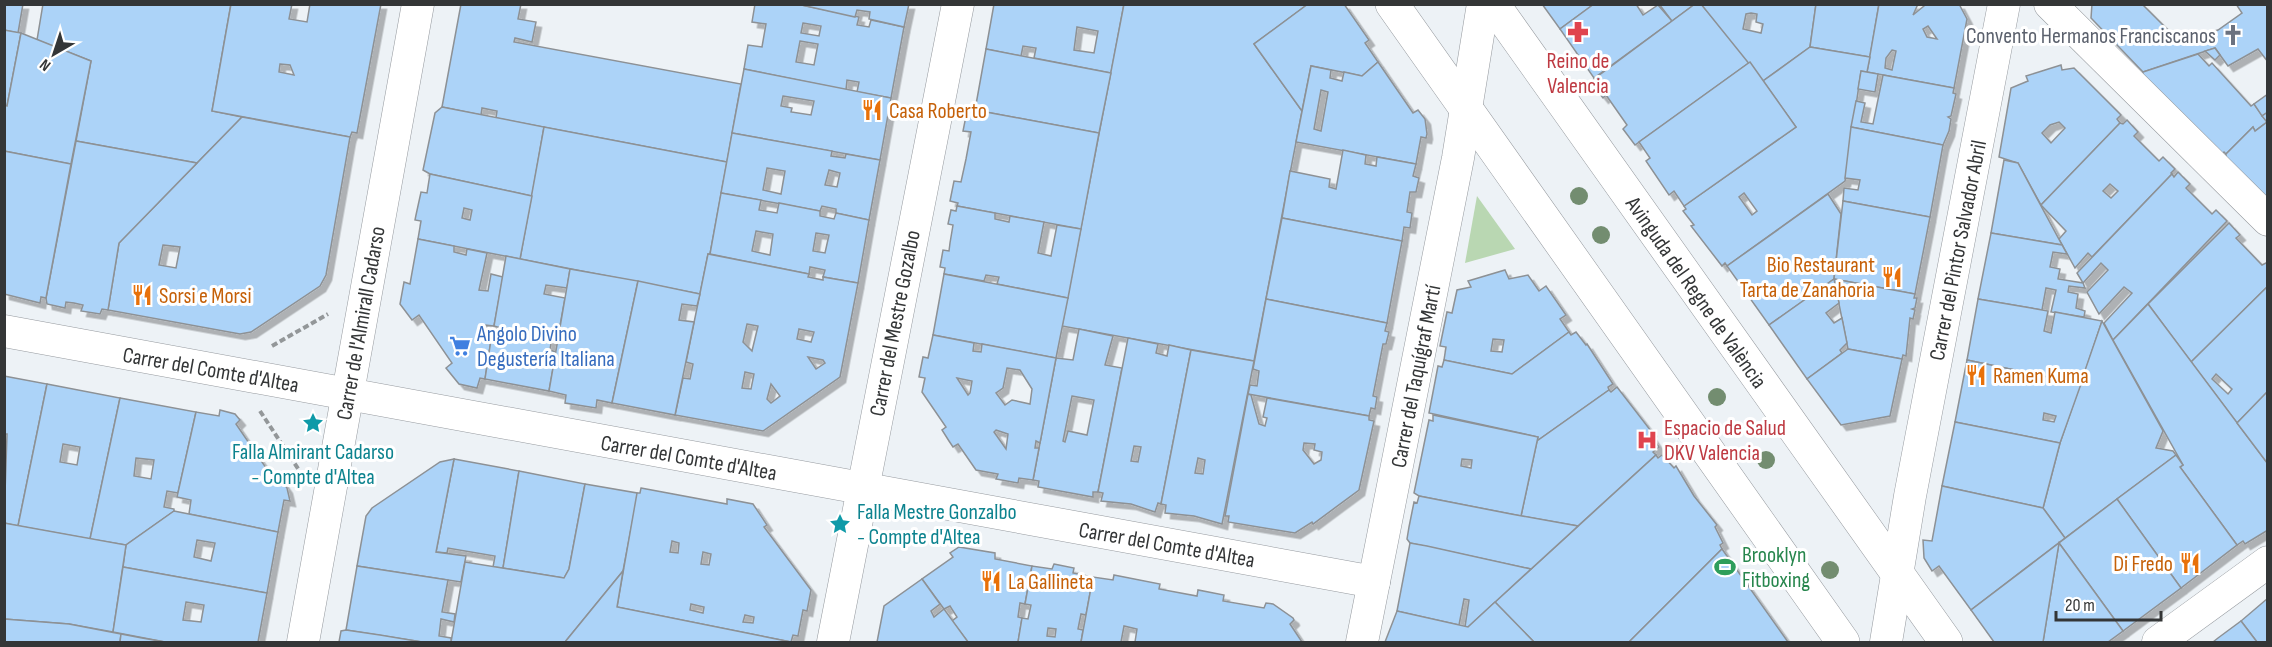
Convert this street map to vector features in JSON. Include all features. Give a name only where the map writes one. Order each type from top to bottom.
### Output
[{"type":"main road","points":[[1392,4],[1843,642]]},
{"type":"main road","name":"Avinguda del Regne de València","points":[[1497,12],[1946,642]]},
{"type":"street","name":"Carrer de l'Almirall Cadarso","points":[[303,642],[418,4]]},
{"type":"street","name":"Carrer del Mestre Gozalbo","points":[[833,642],[958,4]]},
{"type":"street","name":"Carrer del Pintor Salvador Abril","points":[[1886,642],[1910,496],[2004,4]]},
{"type":"street","points":[[2050,4],[2268,220]]},
{"type":"street","name":"Avinguda del Regne de València","points":[[1466,109],[1478,43],[1484,31],[1490,26],[1500,25],[1497,12]]},
{"type":"street","name":"Carrer del Taquígraf Martí","points":[[1362,642],[1466,109]]},
{"type":"street","name":"Carrer del Comte d'Altea","points":[[4,331],[1374,582]]},
{"type":"street","points":[[2158,642],[2268,562]]},
{"type":"path","points":[[257,407],[304,479]]},
{"type":"green space","points":[[1477,196],[1515,249],[1465,263]]},
{"type":"building","points":[[4,4],[23,4],[18,33],[4,30]]},
{"type":"building","points":[[43,4],[231,4],[212,111],[242,117],[197,163],[76,141],[91,61],[37,40]]},
{"type":"building","points":[[231,4],[292,4],[289,19],[307,22],[310,4],[381,4],[357,133],[352,132],[350,137],[212,111]],"holes":[[[280,64],[290,65],[294,75],[279,72]]]},
{"type":"building","points":[[461,4],[521,4],[518,19],[536,22],[532,42],[515,38],[514,42],[741,84],[727,162],[496,118],[497,111],[482,108],[481,115],[442,107]]},
{"type":"building","points":[[755,4],[797,4],[859,17],[857,25],[869,27],[871,20],[904,27],[891,98],[857,92],[859,82],[847,80],[846,90],[744,69],[748,45],[762,47],[766,24],[752,22]],"holes":[[[803,23],[821,26],[819,36],[801,33]],[[800,41],[818,44],[814,65],[796,62]]]},
{"type":"building","points":[[797,4],[909,4],[904,27],[869,19],[870,12],[857,10],[855,17]]},
{"type":"building","points":[[994,4],[1124,4],[1111,73],[1034,58],[1036,48],[1023,46],[1021,56],[986,49]],"holes":[[[1077,27],[1098,31],[1094,53],[1074,50]]]},
{"type":"building","points":[[1124,4],[1308,4],[1254,44],[1302,111],[1254,361],[1062,326]]},
{"type":"building","points":[[1308,4],[1344,4],[1369,40],[1365,43],[1378,62],[1362,76],[1311,66],[1302,111],[1254,44]]},
{"type":"building","points":[[1542,4],[1594,4],[1560,29]]},
{"type":"building","points":[[1594,4],[1636,4],[1643,15],[1658,5],[1672,21],[1594,78],[1560,29]]},
{"type":"building","points":[[1659,4],[1695,4],[1672,21]]},
{"type":"building","points":[[1695,4],[1701,4],[1750,62],[1635,145],[1623,129],[1627,125],[1606,95],[1603,98],[1590,82]]},
{"type":"building","points":[[1701,4],[1816,4],[1810,47],[1763,81]],"holes":[[[1746,14],[1757,14],[1756,22],[1763,24],[1761,33],[1743,29]]]},
{"type":"building","points":[[1816,4],[1879,4],[1870,57],[1810,47]]},
{"type":"building","points":[[1879,4],[1918,4],[1913,15],[1924,6],[1922,4],[1959,4],[1967,19],[1954,88],[1867,72]],"holes":[[[1928,26],[1937,39],[1927,37],[1923,29]],[[1892,50],[1896,51],[1892,70],[1885,68],[1886,58]]]},
{"type":"building","name":"Convento Hermanos Franciscanos","points":[[2092,4],[2142,4],[2179,41],[2218,30],[2242,13],[2236,4],[2268,4],[2268,62],[2258,49],[2228,66],[2215,48],[2143,72],[2091,18]]},
{"type":"building","points":[[4,30],[21,33],[7,106],[4,105]]},
{"type":"building","points":[[21,33],[91,61],[71,164],[4,151],[4,105],[7,106]]},
{"type":"building","points":[[1810,47],[1870,57],[1867,72],[1861,71],[1845,181],[1727,266],[1725,263],[1722,266],[1691,226],[1694,225],[1683,211],[1686,209],[1684,206],[1796,127],[1763,81]],"holes":[[[1744,193],[1757,211],[1752,215],[1739,197]]]},
{"type":"building","points":[[2215,48],[2220,55],[2215,60],[2205,51]]},
{"type":"building","points":[[986,49],[1111,73],[1099,133],[975,110]]},
{"type":"building","points":[[2198,54],[2209,66],[2212,63],[2251,106],[2254,104],[2267,122],[2255,131],[2253,127],[2226,154],[2224,152],[2220,156],[2142,78],[2143,72]]},
{"type":"building","points":[[1378,62],[1413,113],[1418,110],[1425,119],[1427,134],[1426,138],[1421,137],[1416,164],[1296,142],[1311,66],[1331,70],[1330,78],[1342,81],[1344,72],[1362,76]],"holes":[[[1321,90],[1328,92],[1321,131],[1314,129]]]},
{"type":"building","points":[[1750,62],[1796,127],[1684,206],[1674,191],[1669,195],[1646,161],[1650,158],[1639,142]]},
{"type":"building","points":[[2061,65],[2062,70],[2074,68],[2121,115],[2117,119],[2120,123],[2041,205],[2018,163],[1999,157],[2011,88],[2028,81],[2026,76]],"holes":[[[2059,122],[2065,128],[2051,143],[2042,133],[2050,125]]]},
{"type":"building","points":[[744,69],[891,98],[880,160],[732,133]],"holes":[[[783,96],[814,101],[811,115],[791,112],[792,108],[781,106]]]},
{"type":"building","points":[[1861,71],[1878,74],[1875,92],[1858,89]]},
{"type":"building","points":[[1883,75],[1954,88],[1953,93],[1956,94],[1951,116],[1948,117],[1951,119],[1949,131],[1943,145],[1851,127],[1856,101],[1865,103],[1861,122],[1873,124]]},
{"type":"building","name":"Convento Hermanos Franciscanos","points":[[2268,94],[2268,112],[2262,116],[2254,104]]},
{"type":"building","points":[[442,107],[544,127],[532,196],[430,174],[423,170],[435,113]]},
{"type":"building","points":[[975,110],[1099,133],[1081,229],[957,206],[958,203],[950,201],[954,181],[961,182],[966,159],[971,132],[963,131],[967,111],[974,113]]},
{"type":"building","points":[[2268,112],[2268,205],[2226,162],[2226,154],[2253,127],[2255,131],[2267,122],[2262,116]]},
{"type":"building","points":[[242,117],[350,137],[326,275],[320,286],[251,332],[240,334],[108,310],[119,243]],"holes":[[[163,245],[180,247],[176,268],[159,265]]]},
{"type":"building","points":[[2127,120],[2138,132],[2134,136],[2159,161],[2163,157],[2175,169],[2092,257],[2088,253],[2075,268],[2059,239],[2066,231],[2041,205],[2120,123],[2123,124]],"holes":[[[2110,184],[2118,191],[2111,198],[2103,191]]]},
{"type":"building","points":[[544,127],[727,162],[700,294],[520,259]]},
{"type":"building","points":[[1851,127],[1943,145],[1930,217],[1843,201],[1844,188],[1858,190],[1860,180],[1845,178]]},
{"type":"building","points":[[732,133],[832,151],[831,156],[845,158],[846,154],[880,160],[869,220],[836,213],[836,209],[822,206],[820,211],[721,193]],"holes":[[[767,168],[785,171],[781,194],[763,190]],[[829,170],[840,173],[837,187],[825,185]]]},
{"type":"building","points":[[76,141],[197,163],[119,243],[108,310],[102,309],[100,314],[81,311],[83,305],[74,303],[66,302],[65,308],[47,304],[46,298]]},
{"type":"building","points":[[1343,150],[1366,155],[1365,164],[1376,166],[1377,157],[1416,164],[1413,176],[1419,178],[1416,192],[1410,192],[1407,212],[1412,213],[1410,228],[1404,227],[1402,241],[1282,218],[1290,171],[1330,179],[1329,187],[1336,189]]},
{"type":"building","points":[[4,151],[71,164],[46,298],[41,297],[40,303],[4,294]]},
{"type":"building","points":[[2004,160],[2018,163],[2062,245],[1991,233]]},
{"type":"building","points":[[2178,172],[2190,184],[2186,188],[2212,214],[2216,210],[2227,221],[2113,340],[2104,323],[2132,293],[2124,287],[2099,314],[2087,292],[2108,270],[2101,263],[2083,283],[2077,273],[2172,174],[2174,177]]},
{"type":"building","points":[[430,174],[532,196],[520,259],[418,239],[421,221],[415,220],[421,192],[427,193]],"holes":[[[464,208],[472,210],[470,220],[462,218]]]},
{"type":"building","points":[[721,193],[761,200],[759,210],[777,213],[779,203],[820,211],[820,216],[834,219],[836,213],[869,220],[858,283],[823,277],[825,270],[810,267],[809,274],[710,254]],"holes":[[[756,231],[773,234],[770,255],[752,251]],[[816,233],[829,235],[825,253],[813,251]]]},
{"type":"building","points":[[1828,194],[1841,214],[1834,279],[1769,325],[1727,266]]},
{"type":"building","points":[[1843,201],[1930,217],[1915,294],[1834,279]]},
{"type":"building","points":[[957,206],[995,213],[995,219],[1009,222],[1010,216],[1044,222],[1038,253],[1051,256],[1057,225],[1081,229],[1068,298],[997,284],[999,277],[986,275],[984,281],[944,274],[945,268],[940,267],[943,250],[949,251],[953,225],[948,224],[951,210],[956,211]]},
{"type":"building","points":[[1282,218],[1402,241],[1387,323],[1266,299]]},
{"type":"building","points":[[2229,223],[2240,235],[2236,238],[2262,265],[2268,262],[2268,286],[2191,362],[2148,304]]},
{"type":"building","points":[[1991,233],[2062,245],[2067,254],[2053,252],[2050,267],[2060,269],[2058,279],[2083,283],[2085,288],[2069,286],[2068,292],[2078,294],[2076,308],[2085,311],[2084,317],[2051,312],[2056,290],[2046,288],[2042,310],[1978,299]]},
{"type":"building","points":[[418,239],[454,246],[454,252],[466,255],[467,249],[487,253],[479,290],[488,291],[491,274],[503,277],[494,326],[485,325],[482,328],[491,340],[485,379],[480,378],[477,388],[459,384],[446,368],[452,363],[419,315],[412,320],[400,304],[404,282],[410,284]]},
{"type":"building","points":[[708,254],[809,274],[808,277],[823,280],[823,277],[858,283],[840,377],[763,431],[675,415],[683,378],[690,379],[693,364],[686,362]],"holes":[[[747,324],[758,326],[752,351],[743,342]],[[799,329],[814,332],[811,342],[797,339]],[[808,357],[823,360],[825,363],[816,369]],[[745,372],[754,374],[751,389],[742,388]],[[771,384],[780,396],[771,403],[767,399]]]},
{"type":"building","points":[[506,256],[570,269],[567,288],[546,285],[544,294],[565,298],[558,337],[552,336],[550,350],[556,352],[549,391],[485,379],[491,340],[499,341],[501,328],[494,326]]},
{"type":"building","points":[[570,269],[638,281],[612,403],[597,400],[596,408],[565,403],[566,395],[549,391]]},
{"type":"building","points":[[1505,270],[1509,279],[1528,275],[1539,291],[1546,286],[1566,315],[1560,319],[1569,332],[1512,374],[1444,360],[1446,347],[1440,346],[1447,312],[1452,313],[1457,290],[1471,287],[1468,281]],"holes":[[[1493,339],[1504,340],[1502,352],[1491,351]]]},
{"type":"building","points":[[944,274],[1068,298],[1056,358],[933,335]]},
{"type":"building","points":[[1834,279],[1915,294],[1914,298],[1917,298],[1915,308],[1912,309],[1915,310],[1913,319],[1910,318],[1906,356],[1903,355],[1902,359],[1848,349]]},
{"type":"building","points":[[1834,279],[1839,303],[1826,313],[1834,323],[1842,318],[1847,343],[1840,350],[1842,353],[1807,379],[1769,325]]},
{"type":"building","points":[[638,281],[700,294],[697,306],[682,304],[679,320],[694,322],[675,415],[612,403]]},
{"type":"building","points":[[2267,287],[2268,391],[2237,423],[2191,362]],"holes":[[[2216,374],[2232,389],[2228,394],[2212,379]]]},
{"type":"building","points":[[1266,299],[1387,323],[1385,331],[1389,332],[1386,344],[1383,344],[1373,396],[1377,397],[1375,409],[1371,408],[1369,416],[1248,394],[1250,385],[1257,386],[1259,371],[1253,369]]},
{"type":"building","points":[[1978,299],[2048,311],[2044,331],[2051,333],[2055,312],[2102,321],[2081,384],[1967,360]]},
{"type":"building","points":[[2148,304],[2268,464],[2268,530],[2245,544],[2243,541],[2237,545],[2180,467],[2183,465],[2113,340]]},
{"type":"building","points":[[2102,321],[2163,431],[2156,448],[2173,451],[2176,455],[2065,538],[2043,508],[2060,443]]},
{"type":"building","points":[[1079,329],[1113,336],[1105,365],[1122,368],[1098,492],[1093,492],[1093,497],[1038,487],[1039,481],[1033,480],[1056,358],[1073,360]],"holes":[[[1072,396],[1094,400],[1087,435],[1068,431],[1065,442],[1063,441]]]},
{"type":"building","points":[[1569,332],[1571,335],[1576,332],[1587,344],[1613,384],[1608,387],[1609,390],[1537,441],[1538,437],[1429,413],[1438,366],[1442,367],[1444,360],[1512,374]]},
{"type":"building","points":[[933,335],[974,343],[973,351],[981,352],[982,344],[1056,358],[1040,443],[1036,441],[1035,448],[1039,448],[1033,480],[1019,478],[1018,483],[996,479],[998,474],[976,470],[958,444],[953,447],[942,430],[946,427],[922,392],[925,378],[919,377],[923,357],[928,358]],"holes":[[[1007,368],[1020,370],[1032,389],[1030,404],[1012,400],[1005,405],[996,393],[1003,388]],[[957,378],[972,381],[968,395]],[[996,430],[1008,434],[1006,449],[994,432]]]},
{"type":"building","points":[[1128,338],[1158,344],[1156,353],[1167,356],[1169,345],[1191,350],[1161,504],[1158,503],[1155,512],[1131,504],[1101,501],[1103,493],[1098,492]],"holes":[[[1134,446],[1141,447],[1138,462],[1131,461]]]},
{"type":"building","points":[[1848,349],[1902,359],[1890,416],[1841,425],[1807,379]]},
{"type":"building","points":[[1191,350],[1254,361],[1222,524],[1194,516],[1165,513],[1166,505],[1161,504]],"holes":[[[1198,458],[1205,460],[1203,474],[1195,473]]]},
{"type":"building","points":[[1967,360],[2081,384],[2060,443],[1955,422]],"holes":[[[2044,413],[2056,416],[2054,422],[2043,420]]]},
{"type":"building","points":[[4,376],[47,384],[18,526],[4,523],[7,434],[4,434]]},
{"type":"building","points":[[47,384],[120,398],[90,539],[18,526]],"holes":[[[63,444],[80,447],[77,465],[60,462]]]},
{"type":"building","points":[[1617,387],[1651,431],[1649,432],[1659,447],[1653,452],[1656,455],[1578,526],[1521,516],[1537,441],[1609,390],[1611,392]]},
{"type":"building","points":[[2268,391],[2268,464],[2237,423]]},
{"type":"building","points":[[1248,394],[1251,395],[1259,424],[1265,426],[1267,418],[1263,417],[1267,398],[1369,416],[1369,420],[1374,421],[1359,490],[1313,524],[1312,522],[1295,533],[1228,522],[1229,516],[1225,516]],"holes":[[[1304,443],[1315,444],[1314,450],[1322,452],[1321,460],[1314,464],[1303,450]]]},
{"type":"building","points":[[120,398],[196,412],[178,493],[167,491],[164,507],[174,509],[174,511],[126,545],[90,539]],"holes":[[[136,458],[154,460],[151,479],[134,476]]]},
{"type":"building","points":[[220,410],[235,414],[240,420],[236,424],[275,481],[280,478],[287,488],[290,501],[284,500],[278,532],[189,514],[191,500],[177,497],[196,412],[219,416]]},
{"type":"building","points":[[1433,415],[1538,437],[1521,516],[1419,496],[1414,493],[1429,420],[1433,421]],"holes":[[[1462,459],[1472,460],[1471,468],[1461,466]]]},
{"type":"building","points":[[1955,422],[2060,443],[2043,508],[1942,486]]},
{"type":"building","points":[[1656,455],[1658,458],[1662,455],[1674,468],[1676,466],[1694,496],[1717,525],[1715,527],[1723,543],[1720,545],[1722,549],[1629,642],[1534,642],[1495,602]]},
{"type":"building","points":[[2176,455],[2183,465],[2180,467],[2237,545],[2181,588],[2117,499]]},
{"type":"building","points":[[454,459],[519,471],[503,568],[493,567],[495,556],[448,548],[447,553],[436,552]]},
{"type":"building","points":[[454,459],[436,552],[466,556],[461,582],[357,566],[366,516],[372,508],[440,462]]},
{"type":"building","points":[[519,471],[585,484],[569,569],[564,578],[503,568]]},
{"type":"building","points":[[585,484],[637,493],[637,498],[623,571],[565,642],[451,642],[465,562],[564,578],[569,569]]},
{"type":"building","points":[[1942,486],[2043,508],[2065,538],[1971,610],[1939,566],[1932,571],[1924,558],[1923,540],[1932,541]]},
{"type":"building","points":[[641,488],[727,504],[727,499],[753,504],[767,525],[764,527],[811,590],[807,611],[803,610],[798,636],[793,635],[791,642],[617,607],[637,493],[640,493]],"holes":[[[672,541],[679,543],[678,553],[670,552]],[[703,552],[711,554],[709,565],[701,564]],[[691,604],[704,607],[703,613],[690,610]],[[745,615],[754,617],[753,623],[743,622]]]},
{"type":"building","points":[[1419,496],[1578,526],[1531,569],[1410,543],[1407,539],[1409,527],[1414,502],[1417,503]]},
{"type":"building","points":[[2117,499],[2181,588],[2123,631],[2059,543]]},
{"type":"building","points":[[174,511],[278,532],[267,593],[123,567],[126,545]],"holes":[[[197,540],[215,543],[211,561],[194,557]]]},
{"type":"building","points":[[4,523],[126,545],[113,632],[69,624],[4,619]]},
{"type":"building","points":[[1410,543],[1531,569],[1468,627],[1465,627],[1469,600],[1464,599],[1459,625],[1397,611]]},
{"type":"building","points":[[2059,543],[2123,631],[2108,642],[2043,642]]},
{"type":"building","points":[[2059,543],[2043,642],[1994,642],[1971,610]]},
{"type":"building","points":[[959,547],[995,553],[995,559],[1032,566],[1025,604],[1020,603],[1018,617],[1022,618],[1018,642],[968,642],[952,621],[957,617],[950,606],[944,609],[922,579],[953,557],[950,553]]},
{"type":"building","points":[[1722,549],[1788,642],[1629,642]]},
{"type":"building","points":[[1054,564],[1074,568],[1073,573],[1093,577],[1086,615],[1081,614],[1078,629],[1083,630],[1081,642],[1018,642],[1022,618],[1028,619],[1031,605],[1025,604],[1032,566],[1052,569]],"holes":[[[1048,628],[1056,629],[1055,637],[1047,636]]]},
{"type":"building","points":[[357,566],[448,580],[442,612],[455,614],[454,622],[441,619],[439,636],[451,638],[451,642],[422,642],[346,630]]},
{"type":"building","points":[[123,567],[267,593],[258,642],[165,642],[113,632]],"holes":[[[186,602],[204,605],[201,622],[183,620]]]},
{"type":"building","points":[[623,571],[617,607],[791,642],[565,642]]},
{"type":"building","points":[[1114,575],[1160,584],[1159,589],[1197,596],[1198,590],[1224,595],[1223,601],[1264,608],[1266,603],[1273,604],[1293,618],[1290,624],[1302,642],[1135,642],[1137,629],[1124,626],[1121,642],[1081,642],[1093,577],[1113,580]]},
{"type":"building","points":[[922,579],[940,604],[931,611],[934,617],[944,609],[968,642],[877,642],[884,606]]},
{"type":"building","points":[[2268,598],[2268,642],[2257,642],[2241,621]]},
{"type":"building","points":[[1495,602],[1534,642],[1385,642],[1397,611],[1468,627]]},
{"type":"building","points":[[4,619],[69,624],[121,634],[120,642],[4,642]]},
{"type":"building","points":[[2241,621],[2257,642],[2213,642],[2218,638]]},
{"type":"building","points":[[341,631],[422,642],[339,642]]},
{"type":"building","points":[[121,634],[142,638],[165,642],[120,642]]},
{"type":"place","name":"Reino de Valencia","points":[[1578,32]]},
{"type":"place","name":"Convento Hermanos Franciscanos","points":[[2233,35]]},
{"type":"place","name":"Casa Roberto","points":[[872,110]]},
{"type":"place","name":"Bio Restaurant Tarta de Zanahoria","points":[[1892,277]]},
{"type":"place","name":"Sorsi e Morsi","points":[[142,295]]},
{"type":"place","name":"Angolo Divino Degustería Italiana","points":[[460,346]]},
{"type":"place","name":"Ramen Kuma","points":[[1976,375]]},
{"type":"place","name":"Falla Almirant Cadarso - Compte d'Altea","points":[[313,423]]},
{"type":"place","name":"Espacio de Salud DKV Valencia","points":[[1647,440]]},
{"type":"place","name":"Falla Mestre Gonzalbo - Compte d'Altea","points":[[840,524]]},
{"type":"place","name":"Di Fredo","points":[[2190,563]]},
{"type":"place","name":"Brooklyn Fitboxing","points":[[1725,567]]},
{"type":"place","name":"La Gallineta","points":[[991,581]]}]
